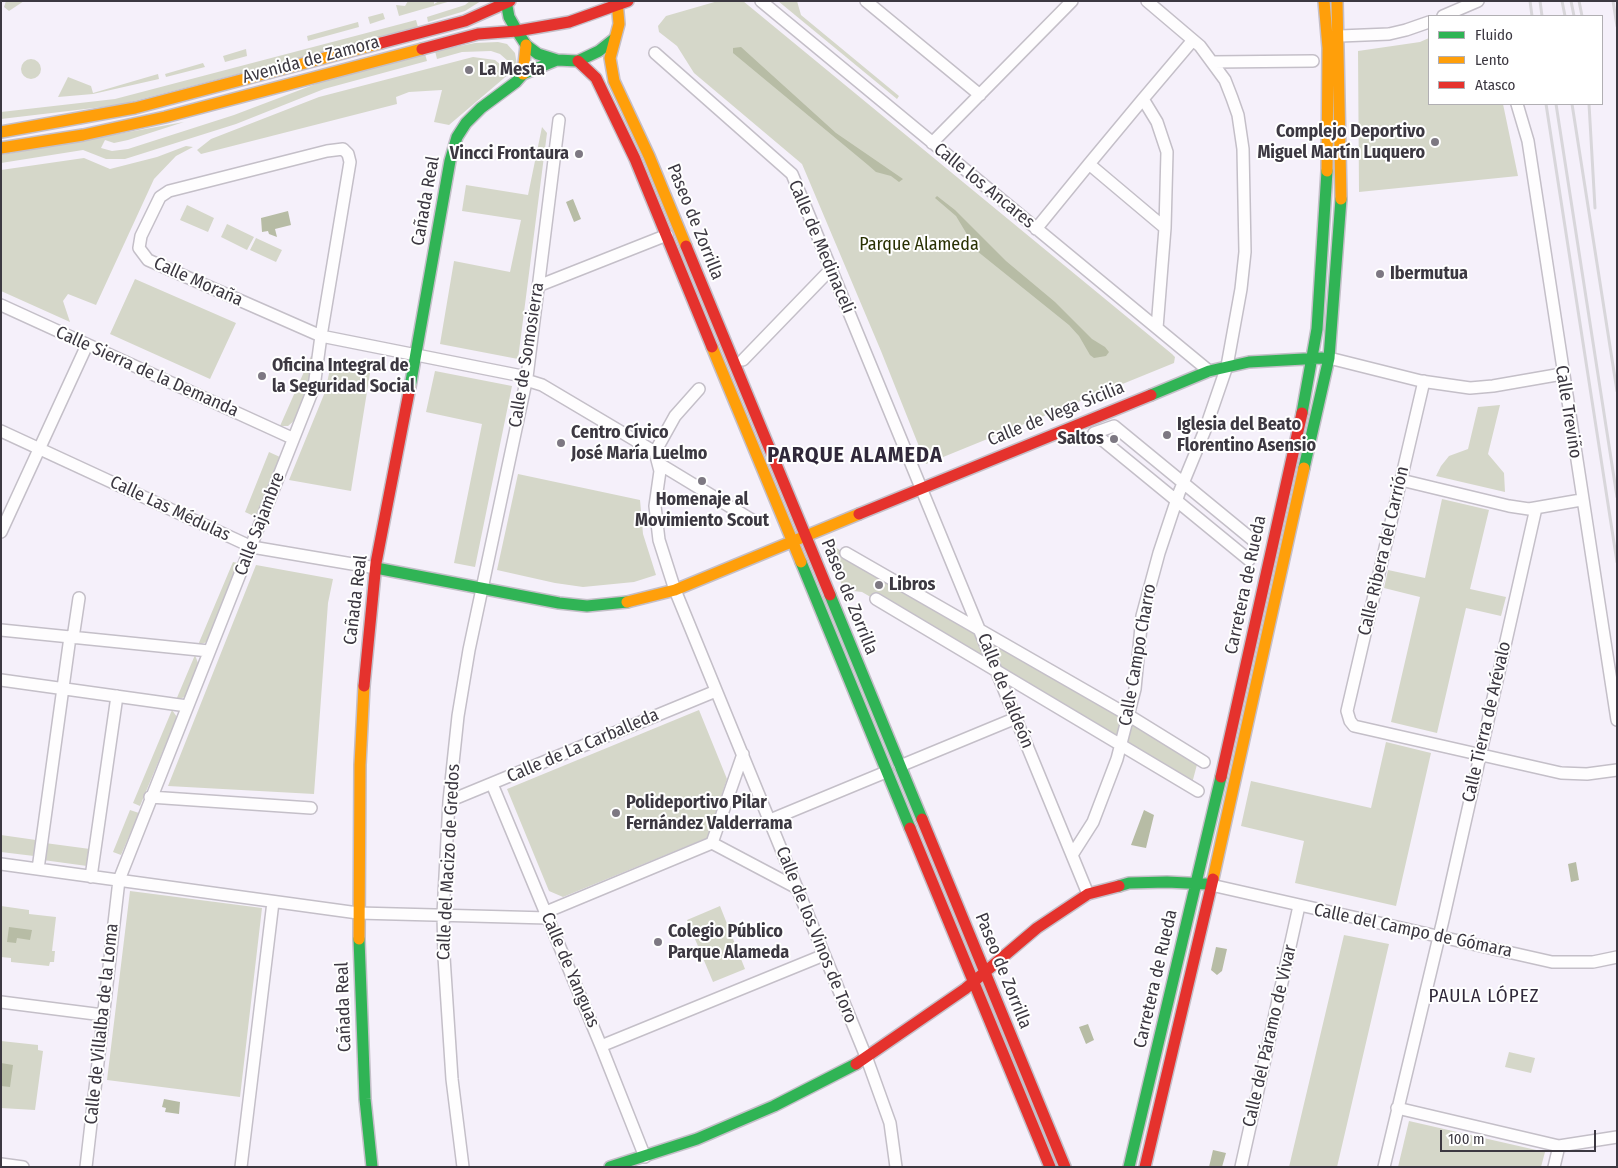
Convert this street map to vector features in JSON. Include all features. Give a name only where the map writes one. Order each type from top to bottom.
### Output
[{"type":"main road","name":"Carretera de Rueda","points":[[1129,1167],[1197,883],[1317,329],[1327,186],[1328,48],[1324,1]]},
{"type":"main road","name":"Carretera de Rueda","points":[[1145,1167],[1211,885],[1329,358],[1342,186],[1340,36],[1337,1]]},
{"type":"main road","points":[[507,2],[509,17],[517,31],[526,44],[538,54],[557,60],[578,61],[599,51],[614,39]]},
{"type":"main road","name":"Avenida de Zamora","points":[[1,132],[135,108],[465,21],[507,2]]},
{"type":"main road","name":"Avenida de Zamora","points":[[1,148],[82,135],[156,119],[478,34],[517,31],[569,22],[621,2]]},
{"type":"main road","name":"Paseo de Zorrilla","points":[[621,2],[619,24],[610,58],[614,81],[649,156],[1065,1167]]},
{"type":"main road","points":[[523,74],[526,44]]},
{"type":"main road","name":"Cañada Real","points":[[372,1167],[365,1099],[358,913],[361,747],[376,568],[450,161],[457,137],[466,123],[481,108],[516,82],[523,74],[557,60]]},
{"type":"main road","name":"Paseo de Zorrilla","points":[[578,61],[596,78],[609,103],[667,235],[791,541],[1050,1167]]},
{"type":"main road","name":"Calle de Vega Sicilia","points":[[376,568],[559,603],[587,606],[628,602],[674,590],[1209,371],[1227,366],[1329,358]]},
{"type":"main road","points":[[610,1167],[645,1157],[697,1138],[774,1106],[867,1059],[974,983],[1037,928],[1088,894],[1129,883],[1197,883],[1211,885]]},
{"type":"street","name":"Calle los Ancares","points":[[761,1],[1209,371]]},
{"type":"street","points":[[866,1],[980,95]]},
{"type":"street","points":[[932,143],[1072,1]]},
{"type":"street","name":"Calle Campo Charro","points":[[1072,855],[1093,822],[1121,745],[1135,689],[1142,616],[1176,501],[1205,430],[1227,366],[1241,289],[1245,252],[1243,149],[1238,116],[1225,80],[1213,62],[1193,40],[1147,1]]},
{"type":"street","points":[[1445,15],[1478,1]]},
{"type":"street","points":[[1340,36],[1389,34],[1428,22]]},
{"type":"street","points":[[1036,229],[1193,40]]},
{"type":"street","name":"Calle de Medinaceli","points":[[655,53],[792,174],[922,488]]},
{"type":"street","points":[[1213,62],[1312,62]]},
{"type":"street","points":[[1143,99],[1157,122],[1167,152],[1165,228],[1157,328]]},
{"type":"street","name":"Calle Treviño","points":[[1517,105],[1528,141],[1581,500],[1617,720]]},
{"type":"street","name":"Calle de Somosierra","points":[[481,588],[527,378],[559,120]]},
{"type":"street","name":"Calle Moraña","points":[[348,154],[343,149],[327,150],[169,191],[160,198],[141,236],[139,248],[148,260],[321,336],[527,378],[542,385],[658,462],[752,520]]},
{"type":"street","name":"Calle Sajambre","points":[[119,880],[150,797],[252,547],[292,438],[314,387],[350,162],[348,154]]},
{"type":"street","points":[[1089,164],[1165,228]]},
{"type":"street","points":[[538,286],[667,235]]},
{"type":"street","points":[[742,360],[831,269]]},
{"type":"street","name":"Calle Sierra de la Demanda","points":[[1,305],[292,438]]},
{"type":"street","points":[[1,532],[87,345]]},
{"type":"street","points":[[1329,358],[1424,381],[1470,388],[1562,374]]},
{"type":"street","name":"Calle Ribera del Carrión","points":[[1424,381],[1347,711],[1350,721],[1354,726],[1479,755]]},
{"type":"street","points":[[658,462],[675,416],[699,390]]},
{"type":"street","points":[[1249,560],[1094,433],[1114,426],[1254,541]]},
{"type":"street","name":"Calle Las Médulas","points":[[1,431],[252,547],[376,568]]},
{"type":"street","name":"Calle de los Vinos de Toro","points":[[658,462],[655,506],[659,540],[674,590],[867,1059],[890,1123],[896,1167]]},
{"type":"street","points":[[1401,480],[1509,506],[1536,508],[1581,500]]},
{"type":"street","name":"Calle de Valdeón","points":[[922,488],[1088,894]]},
{"type":"street","name":"Calle Tierra de Arévalo","points":[[1384,1167],[1439,936],[1536,508]]},
{"type":"street","points":[[846,553],[1128,715],[1204,762]]},
{"type":"street","name":"Calle del Macizo de Gredos","points":[[463,1167],[447,1028],[443,914],[449,801],[458,716],[481,588]]},
{"type":"street","points":[[38,869],[63,688],[79,598]]},
{"type":"street","points":[[876,599],[1198,791]]},
{"type":"street","points":[[1,630],[209,651]]},
{"type":"street","points":[[1,680],[187,706]]},
{"type":"street","name":"Calle de La Carballeda","points":[[449,801],[716,691]]},
{"type":"street","points":[[91,876],[117,696]]},
{"type":"street","points":[[900,766],[1016,718]]},
{"type":"street","points":[[1,864],[358,913],[547,915],[712,842],[743,754]]},
{"type":"street","points":[[1479,755],[1560,773],[1617,770]]},
{"type":"street","points":[[770,820],[886,772]]},
{"type":"street","name":"Calle de Yanguas","points":[[492,784],[602,1046],[645,1157]]},
{"type":"street","points":[[150,797],[311,808]]},
{"type":"street","points":[[712,842],[797,888]]},
{"type":"street","name":"Calle de Villalba de la Loma","points":[[86,1167],[119,880]]},
{"type":"street","name":"Calle del Campo de Gómara","points":[[1211,885],[1552,962],[1593,962],[1617,958]]},
{"type":"street","points":[[241,1167],[273,902]]},
{"type":"street","name":"Calle del Páramo de Vivar","points":[[1241,1167],[1299,906]]},
{"type":"street","points":[[602,1046],[824,955]]},
{"type":"street","points":[[1,1002],[103,1015]]},
{"type":"street","points":[[1398,1108],[1559,1146],[1617,1137]]},
{"type":"street","points":[[1554,1167],[1559,1146]]},
{"type":"street","points":[[1,1164],[23,1167]]},
{"type":"green space","points":[[6,1],[24,1],[9,11],[4,7]]},
{"type":"green space","points":[[408,1],[434,1],[434,4],[439,1],[451,1],[399,16],[396,5],[405,6]]},
{"type":"green space","points":[[470,1],[481,1],[465,11],[428,22],[427,17],[465,5]]},
{"type":"green space","name":"Parque Alameda","points":[[718,1],[743,1],[1172,354],[1175,357],[1174,363],[926,464],[881,351],[802,164],[694,73],[677,46],[659,32],[658,26],[666,16]]},
{"type":"green space","points":[[778,1],[797,1],[801,15],[899,96],[897,99]]},
{"type":"green space","points":[[383,13],[385,19],[370,24],[368,17]]},
{"type":"green space","points":[[416,20],[418,27],[119,105],[1,119],[1,112],[115,99]]},
{"type":"green space","points":[[358,22],[359,27],[308,41],[307,36]]},
{"type":"green space","name":"Complejo Deportivo Miguel Martín Luquero","points":[[1428,38],[1428,105],[1503,105],[1518,176],[1359,192],[1358,51],[1420,42]]},
{"type":"green space","points":[[498,42],[507,44],[515,53],[516,68],[500,54],[491,51],[462,52],[437,59],[435,51],[475,43]]},
{"type":"green space","points":[[246,49],[247,56],[225,62],[223,56]]},
{"type":"green space","points":[[425,54],[427,61],[324,89],[236,124],[125,159],[106,159],[83,150],[1,163],[1,155],[184,122],[128,140],[114,143],[105,140],[101,148],[112,151],[128,149],[234,115],[321,82]]},
{"type":"green space","points":[[473,57],[495,60],[510,73],[449,125],[434,122],[442,90],[409,92],[396,97],[397,104],[201,154],[197,150],[211,139],[319,97]]},
{"type":"green space","points":[[31,59],[38,62],[41,69],[38,76],[31,79],[24,76],[21,69],[24,62]]},
{"type":"green space","points":[[203,63],[205,67],[166,77],[165,74]]},
{"type":"green space","points":[[158,74],[159,79],[93,94],[58,97],[68,77],[91,86],[93,93]]},
{"type":"green space","points":[[542,127],[547,133],[518,359],[440,344],[454,261],[510,272],[521,220],[462,211],[466,185],[528,195]]},
{"type":"green space","points":[[186,146],[193,147],[176,156],[154,179],[96,305],[68,294],[63,301],[70,322],[1,291],[1,170],[84,158],[110,169],[157,157]]},
{"type":"green space","points":[[187,205],[214,218],[208,232],[180,220]]},
{"type":"green space","points":[[227,224],[254,237],[247,250],[221,237]]},
{"type":"green space","points":[[256,238],[282,250],[276,262],[250,250]]},
{"type":"green space","points":[[135,279],[236,323],[210,379],[110,334]]},
{"type":"green space","points":[[311,356],[314,357],[309,382],[295,420],[288,426],[280,426]]},
{"type":"green space","points":[[332,360],[371,367],[351,491],[289,480],[325,392]]},
{"type":"green space","points":[[435,371],[512,386],[475,567],[454,563],[482,424],[426,412]]},
{"type":"green space","points":[[1500,405],[1488,454],[1504,473],[1505,492],[1436,476],[1449,456],[1468,449],[1478,407]]},
{"type":"green space","points":[[269,452],[280,457],[256,517],[245,512]]},
{"type":"green space","points":[[518,474],[640,500],[643,534],[656,575],[634,582],[583,587],[555,583],[497,570]]},
{"type":"green space","points":[[1442,499],[1489,510],[1470,589],[1506,597],[1501,616],[1466,608],[1437,733],[1391,722],[1420,597],[1384,588],[1388,570],[1425,578]]},
{"type":"green space","points":[[833,546],[1199,757],[1190,791],[968,654],[862,592],[844,590],[827,550]]},
{"type":"green space","points":[[233,562],[238,563],[207,642],[198,645]]},
{"type":"green space","points":[[256,565],[333,579],[328,603],[314,794],[168,786]]},
{"type":"green space","points":[[195,655],[198,663],[185,697],[176,700]]},
{"type":"green space","points":[[172,710],[177,717],[140,806],[133,803]]},
{"type":"green space","name":"Polideportivo Pilar Fernández Valderrama","points":[[699,710],[727,779],[707,838],[563,897],[549,891],[507,789]]},
{"type":"green space","points":[[1386,742],[1431,753],[1396,906],[1295,883],[1304,841],[1241,826],[1251,781],[1371,808]]},
{"type":"green space","points":[[130,810],[139,813],[121,855],[113,852]]},
{"type":"green space","points":[[1,835],[36,840],[34,856],[1,852]]},
{"type":"green space","points":[[45,843],[90,849],[87,866],[43,860]]},
{"type":"green space","points":[[130,891],[262,908],[240,1097],[107,1080]]},
{"type":"green space","points":[[1,906],[29,910],[29,914],[56,917],[52,951],[55,951],[54,962],[50,962],[49,966],[11,962],[11,958],[1,957]]},
{"type":"green space","points":[[720,906],[745,969],[713,982],[687,920]]},
{"type":"green space","points":[[1344,935],[1389,944],[1337,1167],[1289,1167]]},
{"type":"green space","points":[[1,1041],[38,1045],[38,1050],[43,1051],[35,1110],[1,1108]]},
{"type":"green space","points":[[1509,1052],[1535,1058],[1531,1073],[1505,1067]]},
{"type":"green space","points":[[1409,1121],[1545,1152],[1541,1167],[1398,1167]]},
{"type":"shaded area","points":[[741,47],[836,133],[903,179],[899,182],[891,176],[876,172],[733,53],[733,48]]},
{"type":"shaded area","points":[[937,196],[955,210],[1006,261],[1055,302],[1092,339],[1105,347],[1109,352],[1106,356],[1094,358],[1090,355],[1079,336],[1069,325],[977,251],[956,216],[935,198]]},
{"type":"shaded area","points":[[573,199],[581,219],[574,222],[566,202]]},
{"type":"shaded area","points":[[288,211],[291,225],[275,229],[277,237],[269,234],[268,231],[262,232],[261,218]]},
{"type":"shaded area","points":[[1144,810],[1154,815],[1146,848],[1131,845]]},
{"type":"shaded area","points":[[1576,862],[1579,880],[1571,882],[1568,864]]},
{"type":"shaded area","points":[[9,927],[32,930],[30,940],[17,938],[16,943],[7,942]]},
{"type":"shaded area","points":[[1216,947],[1227,949],[1222,971],[1217,975],[1211,970]]},
{"type":"shaded area","points":[[1088,1024],[1094,1040],[1086,1044],[1079,1027]]},
{"type":"shaded area","points":[[1,1063],[13,1065],[10,1087],[1,1086]]},
{"type":"shaded area","points":[[164,1099],[180,1102],[179,1114],[165,1112],[166,1108],[162,1107]]},
{"type":"shaded area","points":[[1213,1150],[1226,1153],[1222,1167],[1209,1167]]},
{"type":"railway","points":[[1530,1],[1532,15]]},
{"type":"railway","points":[[1540,1],[1542,15]]},
{"type":"railway","points":[[1562,1],[1565,15]]},
{"type":"railway","points":[[1571,1],[1574,15]]},
{"type":"railway","points":[[1579,1],[1582,15]]},
{"type":"railway","points":[[1613,1],[1617,26]]},
{"type":"railway","points":[[1546,105],[1617,562]]},
{"type":"railway","points":[[1556,105],[1617,497]]},
{"type":"railway","points":[[1572,105],[1617,391]]},
{"type":"railway","points":[[1589,105],[1595,208]]},
{"type":"traffic: fast","points":[[506,1],[509,17],[517,31],[526,45],[538,54],[557,60],[578,61],[599,51],[614,39]]},
{"type":"traffic: fast","points":[[410,387],[450,161],[457,137],[466,123],[481,108],[516,82],[523,74],[557,60]]},
{"type":"traffic: fast","points":[[1302,413],[1317,329],[1327,171]]},
{"type":"traffic: fast","points":[[1304,468],[1329,358],[1341,199]]},
{"type":"traffic: fast","points":[[1151,395],[1209,371],[1249,362],[1322,358]]},
{"type":"traffic: fast","points":[[801,562],[910,828]]},
{"type":"traffic: fast","points":[[376,568],[559,603],[587,606],[627,602]]},
{"type":"traffic: fast","points":[[830,595],[922,819]]},
{"type":"traffic: fast","points":[[1129,1167],[1221,777]]},
{"type":"traffic: fast","points":[[1119,886],[1129,883],[1167,882],[1207,884]]},
{"type":"traffic: fast","points":[[359,939],[365,1099],[372,1167]]},
{"type":"traffic: fast","points":[[610,1167],[697,1139],[774,1106],[856,1064]]},
{"type":"traffic: slow","points":[[617,1],[619,24],[610,58],[614,81],[649,156],[686,246]]},
{"type":"traffic: slow","points":[[1324,1],[1328,48],[1327,171]]},
{"type":"traffic: slow","points":[[1337,1],[1341,199]]},
{"type":"traffic: slow","points":[[1,132],[135,108],[381,43]]},
{"type":"traffic: slow","points":[[523,74],[526,45]]},
{"type":"traffic: slow","points":[[1,148],[83,135],[165,117],[422,49]]},
{"type":"traffic: slow","points":[[712,347],[801,562]]},
{"type":"traffic: slow","points":[[1213,879],[1304,468]]},
{"type":"traffic: slow","points":[[627,602],[675,590],[859,514]]},
{"type":"traffic: slow","points":[[359,939],[360,765],[364,686]]},
{"type":"traffic: jam","points":[[381,43],[465,21],[510,1]]},
{"type":"traffic: jam","points":[[422,49],[478,34],[517,31],[569,22],[628,1]]},
{"type":"traffic: jam","points":[[578,61],[596,78],[635,159],[712,347]]},
{"type":"traffic: jam","points":[[686,246],[830,595]]},
{"type":"traffic: jam","points":[[364,686],[376,563],[410,387]]},
{"type":"traffic: jam","points":[[859,514],[1151,395]]},
{"type":"traffic: jam","points":[[1221,777],[1302,413]]},
{"type":"traffic: jam","points":[[922,819],[1065,1167]]},
{"type":"traffic: jam","points":[[910,828],[1050,1167]]},
{"type":"traffic: jam","points":[[1145,1167],[1213,879]]},
{"type":"traffic: jam","points":[[856,1064],[965,989],[1037,928],[1088,894],[1119,886]]},
{"type":"place","name":"La Mesta","points":[[469,70]]},
{"type":"place","name":"Complejo Deportivo Miguel Martín Luquero","points":[[1435,142]]},
{"type":"place","name":"Vincci Frontaura","points":[[579,154]]},
{"type":"place","name":"Ibermutua","points":[[1380,274]]},
{"type":"place","name":"Oficina Integral de la Seguridad Social","points":[[262,376]]},
{"type":"place","name":"Iglesia del Beato Florentino Asensio","points":[[1167,435]]},
{"type":"place","name":"Saltos","points":[[1114,439]]},
{"type":"place","name":"Centro Cívico José María Luelmo","points":[[561,443]]},
{"type":"place","name":"Homenaje al Movimiento Scout","points":[[702,481]]},
{"type":"place","name":"Libros","points":[[879,585]]},
{"type":"place","name":"Polideportivo Pilar Fernández Valderrama","points":[[616,813]]},
{"type":"place","name":"Colegio Público Parque Alameda","points":[[658,942]]},
{"type":"district","name":"PARQUE ALAMEDA","points":[[855,456]]},
{"type":"district","name":"PAULA LÓPEZ","points":[[1484,997]]}]
